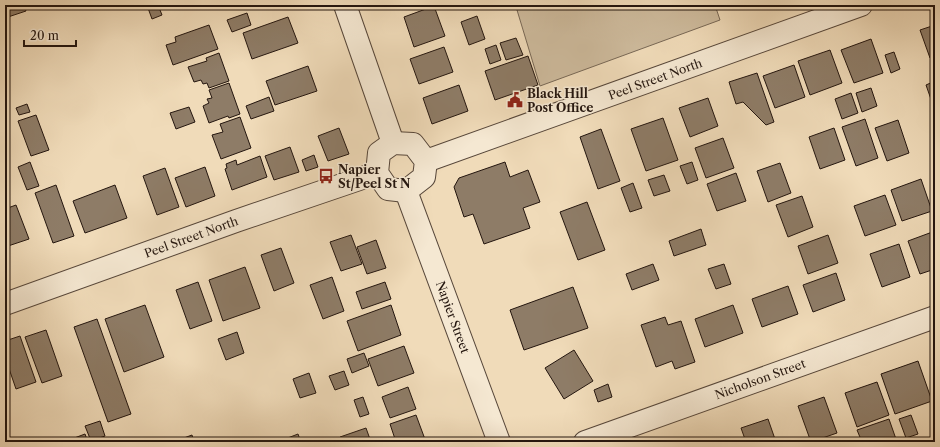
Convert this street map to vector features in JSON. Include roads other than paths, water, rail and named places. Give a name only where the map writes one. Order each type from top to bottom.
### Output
[{"type":"street","points":[[345,5],[393,143]]},
{"type":"street","name":"Peel Street North","points":[[426,161],[859,5]]},
{"type":"street","points":[[393,143],[413,144],[426,161],[424,177],[406,191],[388,189],[377,173],[379,153],[393,143]]},
{"type":"street","name":"Peel Street North","points":[[5,304],[236,221],[377,173]]},
{"type":"street","name":"Napier Street","points":[[406,191],[499,442]]},
{"type":"street","name":"Nicholson Street","points":[[585,442],[935,317]]},
{"type":"place","name":"Black Hill Post Office","points":[[515,100]]},
{"type":"place","name":"Napier St/Peel St N","points":[[326,176]]}]
